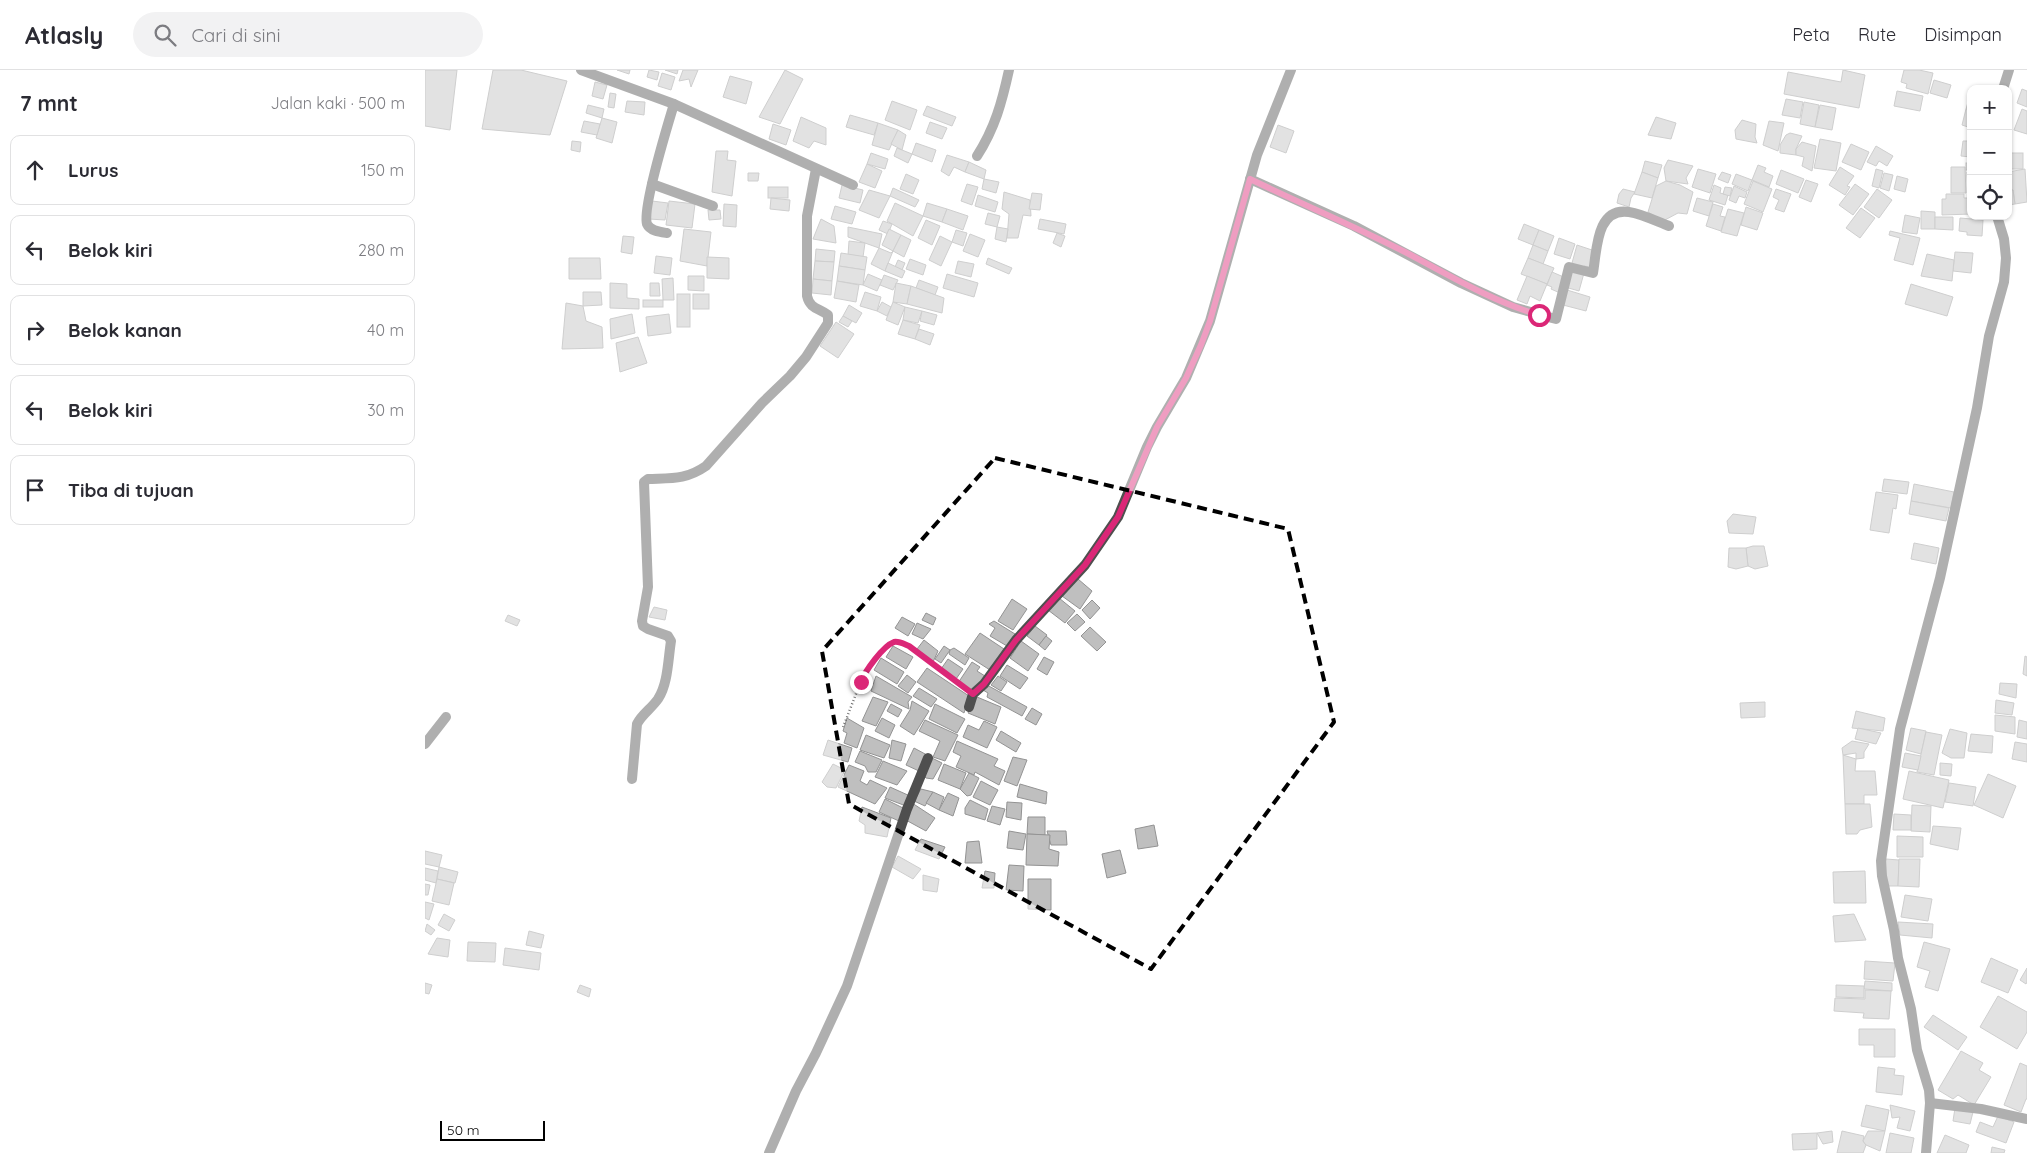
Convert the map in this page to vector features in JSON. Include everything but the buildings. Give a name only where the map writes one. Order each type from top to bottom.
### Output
[{"type":"street","points":[[581,70],[674,104],[853,185]]},
{"type":"street","points":[[977,156],[989,137],[1002,100],[1009,70]]},
{"type":"street","points":[[969,707],[973,694],[984,684],[1016,640],[1085,565],[1118,517],[1157,427],[1186,378],[1201,345],[1210,321],[1257,155],[1291,70]]},
{"type":"street","points":[[2004,85],[2009,70]]},
{"type":"street","points":[[667,233],[652,230],[647,225],[648,200],[674,104]]},
{"type":"street","points":[[632,779],[637,724],[640,717],[657,700],[663,690],[671,641],[668,636],[647,629],[643,626],[642,621],[648,588],[644,482],[648,479],[685,477],[696,473],[706,466],[762,403],[790,376],[806,357],[828,323],[828,315],[813,308],[809,304],[807,296],[807,216],[816,169]]},
{"type":"street","points":[[1250,179],[1353,226],[1513,307],[1556,319],[1569,267],[1593,273],[1600,228],[1605,219],[1617,211],[1630,212],[1669,226]]},
{"type":"street","points":[[652,184],[713,206]]},
{"type":"street","points":[[1926,1153],[1931,1103],[1929,1090],[1917,1050],[1911,1009],[1898,958],[1882,876],[1881,861],[1900,729],[1940,578],[1977,408],[1989,336],[2004,282],[2006,258],[2004,239],[1998,220]]},
{"type":"street","points":[[425,744],[446,717]]},
{"type":"street","points":[[769,1153],[796,1091],[847,986],[907,808],[928,758]]},
{"type":"street","points":[[1931,1103],[1981,1109],[2027,1119]]},
{"type":"path","points":[[843,727],[863,674],[886,648],[895,642],[909,646],[973,694]]},
{"type":"highlighted area","points":[[995,458],[1288,529],[1334,722],[1151,969],[849,804],[822,651]]},
{"type":"route","points":[[861,682],[863,674],[886,648],[895,642],[900,642],[909,646],[973,694],[984,684],[1016,640],[1085,565],[1118,517],[1147,447],[1186,378],[1201,345],[1210,321],[1250,179],[1353,226],[1513,307],[1539,315]]}]
